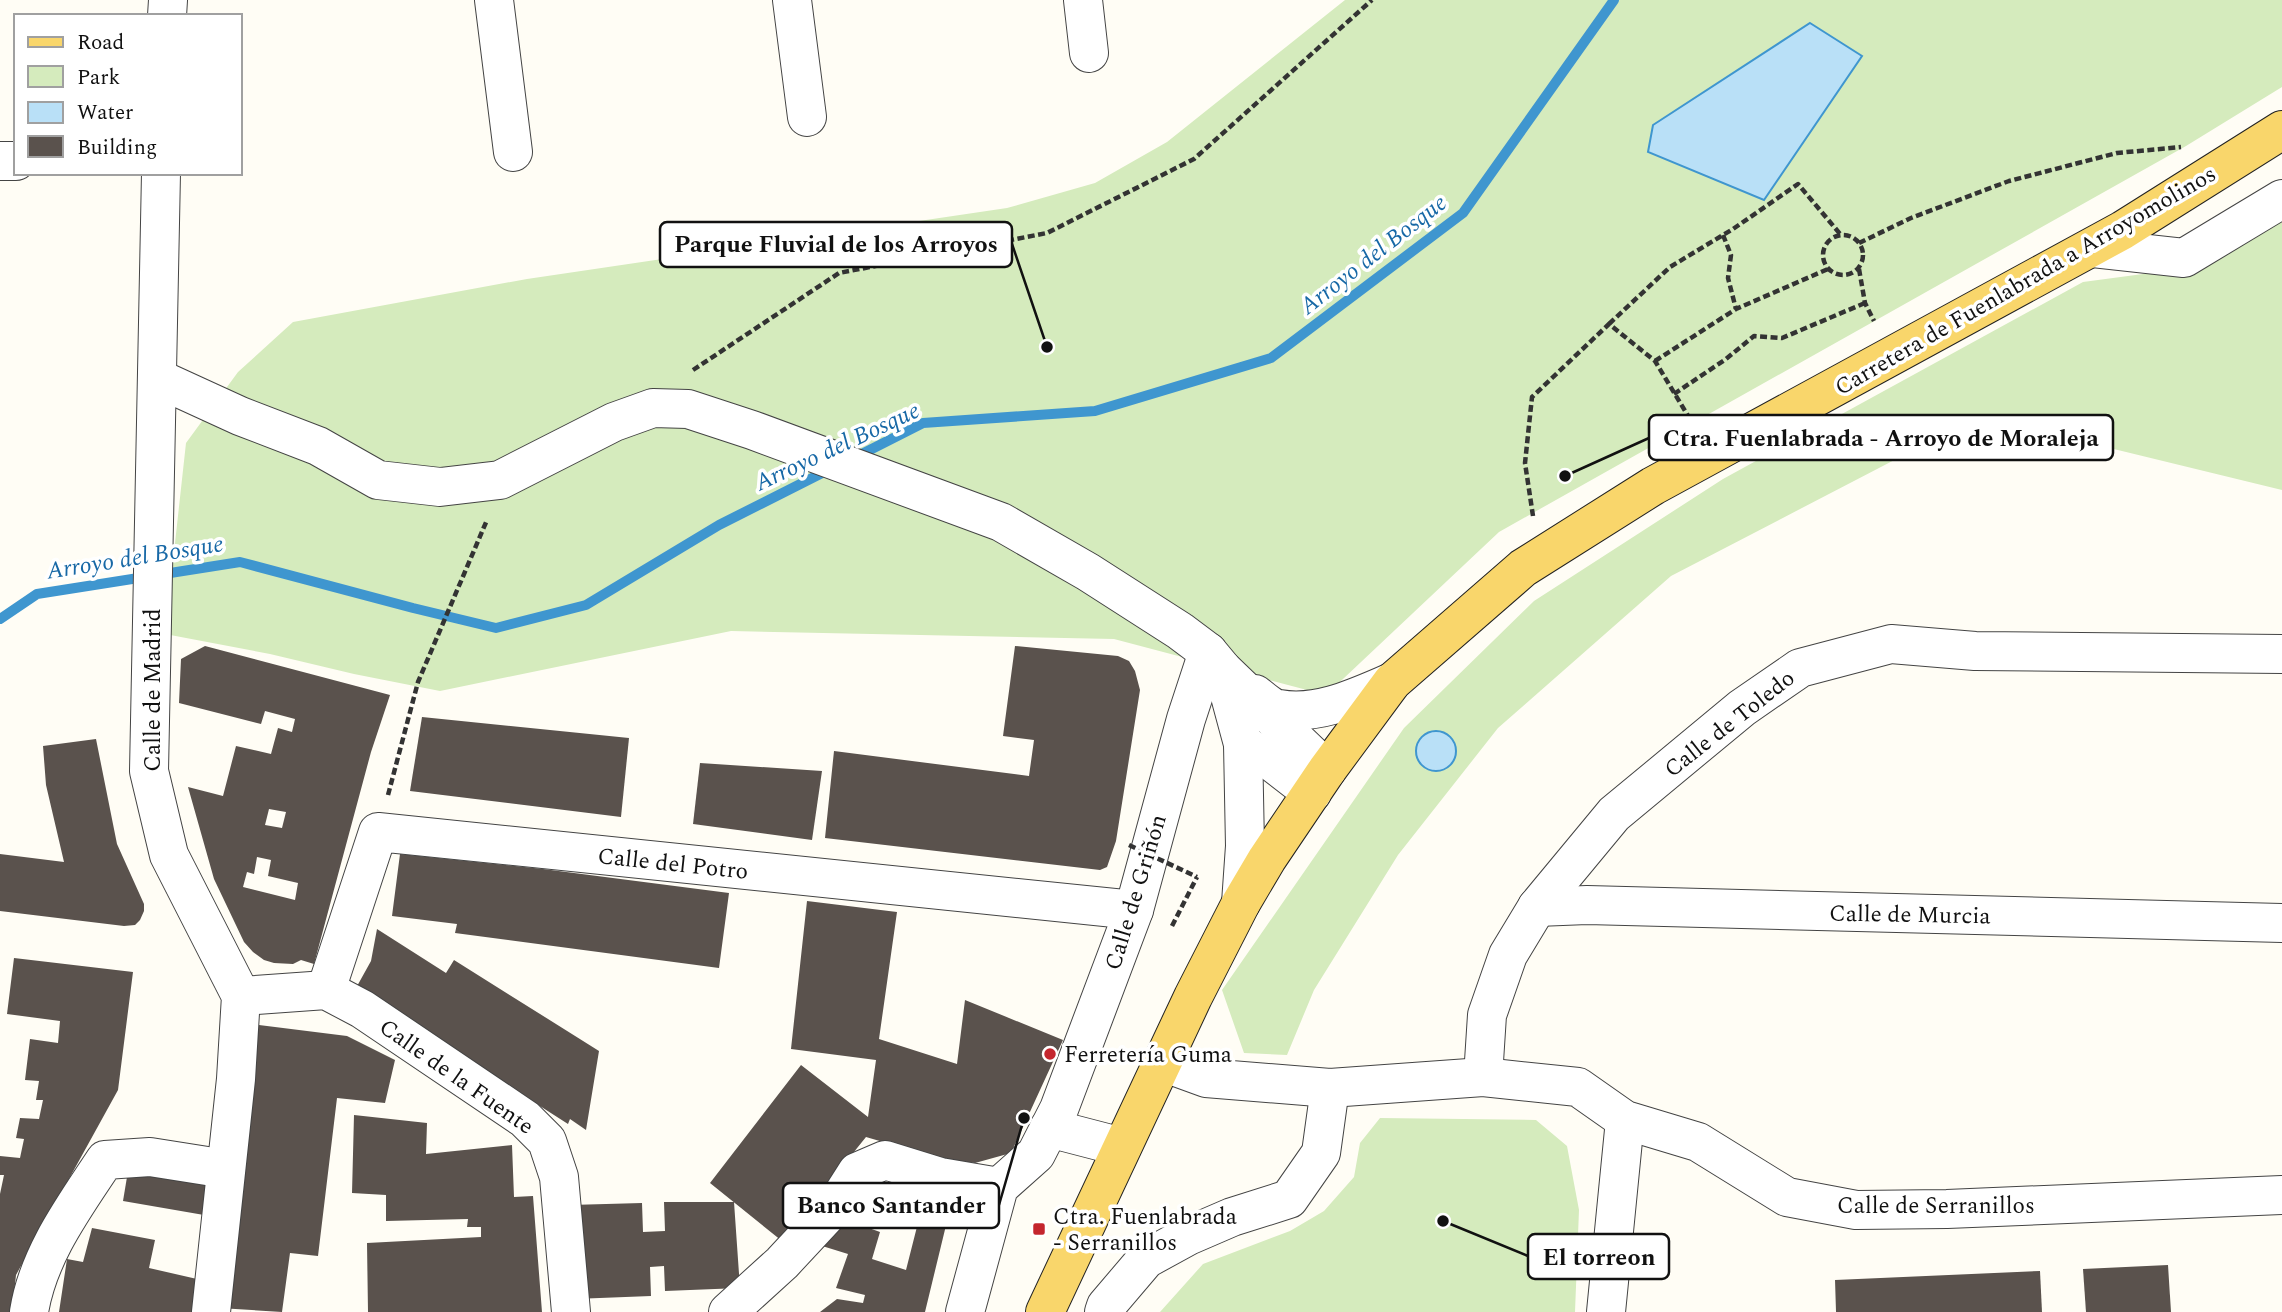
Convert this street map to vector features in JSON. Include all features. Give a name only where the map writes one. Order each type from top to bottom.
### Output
[{"type":"main road","name":"Carretera de Fuenlabrada a Arroyomolinos","points":[[1045,1312],[1241,903],[1320,782],[1392,682],[1523,568],[1653,486],[2123,230],[2282,130]]},
{"type":"street","points":[[494,0],[513,152]]},
{"type":"street","points":[[792,0],[807,117]]},
{"type":"street","points":[[1083,0],[1089,53]]},
{"type":"street","name":"Calle de Madrid","points":[[161,175],[149,771],[169,855],[241,996]]},
{"type":"street","points":[[2092,247],[2184,258],[2282,199]]},
{"type":"street","points":[[157,378],[240,416],[318,446],[378,480],[440,487],[500,480],[614,422],[653,408],[688,409],[1001,522],[1088,572],[1180,631],[1276,709],[1308,710],[1348,702],[1392,682]]},
{"type":"street","name":"Calle de Toledo","points":[[1483,1077],[1487,1015],[1508,955],[1538,907],[1614,814],[1742,708],[1800,668],[1891,644],[1975,651],[2282,654]]},
{"type":"street","points":[[1216,661],[1243,744],[1245,846],[1241,903]]},
{"type":"street","points":[[1216,661],[1320,782]]},
{"type":"street","name":"Calle de Griñón","points":[[999,1187],[1036,1154],[1059,1109],[1134,910],[1186,719],[1216,661]]},
{"type":"street","points":[[1243,744],[1268,759],[1320,782]]},
{"type":"street","points":[[211,1312],[236,1079],[241,996],[326,990],[378,832]]},
{"type":"street","name":"Calle del Potro","points":[[378,832],[1134,910]]},
{"type":"street","name":"Calle de Murcia","points":[[1538,907],[1587,905],[2282,923]]},
{"type":"street","name":"Calle de la Fuente","points":[[326,990],[362,1009],[525,1119],[547,1141],[559,1177],[571,1312]]},
{"type":"street","name":"Calle de Serranillos","points":[[1163,1062],[1206,1078],[1330,1088],[1483,1077],[1578,1087],[1625,1120],[1698,1142],[1787,1198],[1856,1210],[1947,1209],[2282,1195]]},
{"type":"street","points":[[1104,1312],[1106,1306],[1146,1259],[1188,1236],[1232,1217],[1289,1199],[1321,1153],[1330,1088]]},
{"type":"street","points":[[1606,1312],[1625,1120]]},
{"type":"street","points":[[1049,1128],[1122,1147]]},
{"type":"street","points":[[29,1312],[33,1287],[62,1226],[105,1160],[150,1157],[226,1169]]},
{"type":"street","points":[[728,1312],[782,1263],[836,1205],[857,1172],[885,1160],[940,1178],[999,1187],[965,1312]]},
{"type":"path","points":[[693,370],[839,274],[1047,233],[1194,159],[1372,0]]},
{"type":"path","points":[[1859,243],[1911,218],[2009,181],[2117,153],[2186,146]]},
{"type":"path","points":[[1533,517],[1525,463],[1532,397],[1670,267],[1798,184],[1841,235],[1854,238],[1859,243],[1863,255],[1859,268],[1865,303],[1874,321]]},
{"type":"path","points":[[1723,235],[1731,255],[1728,278],[1736,309]]},
{"type":"path","points":[[1841,235],[1827,242],[1824,248],[1824,261],[1828,269],[1840,275],[1853,273],[1859,268]]},
{"type":"path","points":[[1655,361],[1736,309],[1828,269]]},
{"type":"path","points":[[1674,394],[1726,359],[1754,336],[1783,338],[1865,303]]},
{"type":"path","points":[[1609,324],[1655,361],[1714,455]]},
{"type":"path","points":[[378,832],[418,682],[482,534]]},
{"type":"path","points":[[1129,845],[1197,877],[1168,933]]},
{"type":"green space","points":[[1345,0],[2282,0],[2282,87],[2186,146],[1499,532],[1326,695],[1114,639],[731,631],[440,691],[165,634],[186,443],[238,372],[293,322],[527,279],[1007,208],[1095,183],[1167,142]]},
{"type":"green space","points":[[2282,212],[2282,490],[2044,432],[1931,441],[1671,576],[1498,728],[1398,855],[1314,990],[1287,1055],[1244,1053],[1222,990],[1404,728],[1534,601],[1723,479],[2083,282],[2203,266]]},
{"type":"green space","points":[[1380,1118],[1536,1120],[1567,1146],[1579,1210],[1575,1312],[1160,1312],[1203,1264],[1290,1231],[1324,1211],[1354,1177],[1360,1143]]},
{"type":"water","points":[[1810,23],[1862,56],[1764,200],[1648,152],[1653,125]]},
{"type":"water","points":[[1436,731],[1450,737],[1456,751],[1450,765],[1436,771],[1422,765],[1416,751],[1422,737]]},
{"type":"building","points":[[205,646],[390,695],[371,752],[314,964],[301,960],[293,964],[264,960],[244,942],[214,879],[188,787],[223,796],[236,746],[271,754],[278,728],[292,732],[295,719],[265,711],[261,724],[179,703],[181,659]],"holes":[[[269,809],[286,812],[282,828],[265,825]],[[257,857],[271,860],[268,876],[298,883],[295,900],[243,887],[247,872],[254,874]]]},
{"type":"building","points":[[1015,646],[1118,656],[1129,661],[1135,671],[1140,690],[1116,841],[1107,867],[1100,870],[825,838],[834,751],[1029,776],[1034,740],[1003,736]]},
{"type":"building","points":[[422,717],[629,738],[621,817],[410,791]]},
{"type":"building","points":[[96,739],[117,844],[144,904],[140,920],[135,925],[124,926],[0,911],[0,854],[64,862],[46,785],[43,746]]},
{"type":"building","points":[[700,763],[822,771],[812,840],[693,824]]},
{"type":"building","points":[[400,854],[729,893],[719,968],[455,933],[457,924],[392,916]]},
{"type":"building","points":[[807,901],[897,912],[879,1039],[957,1064],[965,1000],[1063,1040],[1011,1153],[975,1163],[938,1158],[866,1137],[782,1241],[710,1183],[801,1065],[868,1117],[876,1060],[791,1049]]},
{"type":"building","points":[[377,929],[446,973],[454,960],[599,1051],[586,1130],[570,1119],[568,1124],[356,988],[371,961]]},
{"type":"building","points":[[14,958],[133,972],[118,1090],[16,1275],[12,1312],[0,1312],[0,1194],[4,1175],[0,1175],[0,1156],[20,1158],[24,1139],[16,1138],[20,1118],[39,1119],[43,1100],[36,1100],[39,1081],[25,1080],[30,1039],[58,1043],[60,1021],[7,1014]]},
{"type":"building","points":[[259,1025],[347,1036],[395,1060],[385,1103],[337,1098],[318,1256],[290,1253],[282,1312],[219,1308]]},
{"type":"building","points":[[354,1115],[427,1123],[426,1154],[512,1145],[514,1197],[533,1196],[542,1312],[368,1312],[367,1243],[481,1237],[481,1227],[467,1227],[468,1219],[386,1221],[386,1195],[352,1193]]},
{"type":"building","points":[[128,1171],[211,1180],[204,1215],[123,1201]]},
{"type":"building","points":[[664,1202],[734,1202],[740,1288],[665,1291],[664,1266],[650,1267],[651,1296],[574,1299],[570,1205],[642,1203],[643,1232],[665,1231]]},
{"type":"building","points":[[922,1207],[949,1213],[925,1312],[820,1312],[837,1299],[863,1303],[865,1295],[836,1288],[848,1254],[819,1245],[841,1218],[880,1232],[872,1259],[906,1270]]},
{"type":"building","points":[[92,1228],[155,1240],[149,1268],[197,1279],[192,1312],[59,1312],[67,1259],[83,1262]]},
{"type":"building","points":[[2168,1265],[2171,1312],[2086,1312],[2083,1269]]},
{"type":"building","points":[[2040,1271],[2042,1312],[1836,1312],[1835,1280]]},
{"type":"waterway","name":"Arroyo del Bosque","points":[[854,458],[923,423],[1095,411],[1271,358],[1463,213],[1614,0]]},
{"type":"waterway","name":"Arroyo del Bosque","points":[[0,619],[37,594],[240,562],[496,628],[586,605],[719,525],[830,469]]},
{"type":"place","name":"Parque Fluvial de los Arroyos","points":[[1047,347]]},
{"type":"place","name":"Ctra. Fuenlabrada - Arroyo de Moraleja","points":[[1565,476]]},
{"type":"place","name":"Ferretería Guma","points":[[1050,1054]]},
{"type":"place","name":"Banco Santander","points":[[1024,1118]]},
{"type":"place","name":"El torreon","points":[[1443,1221]]},
{"type":"place","name":"Ctra. Fuenlabrada - Serranillos","points":[[1039,1229]]}]
